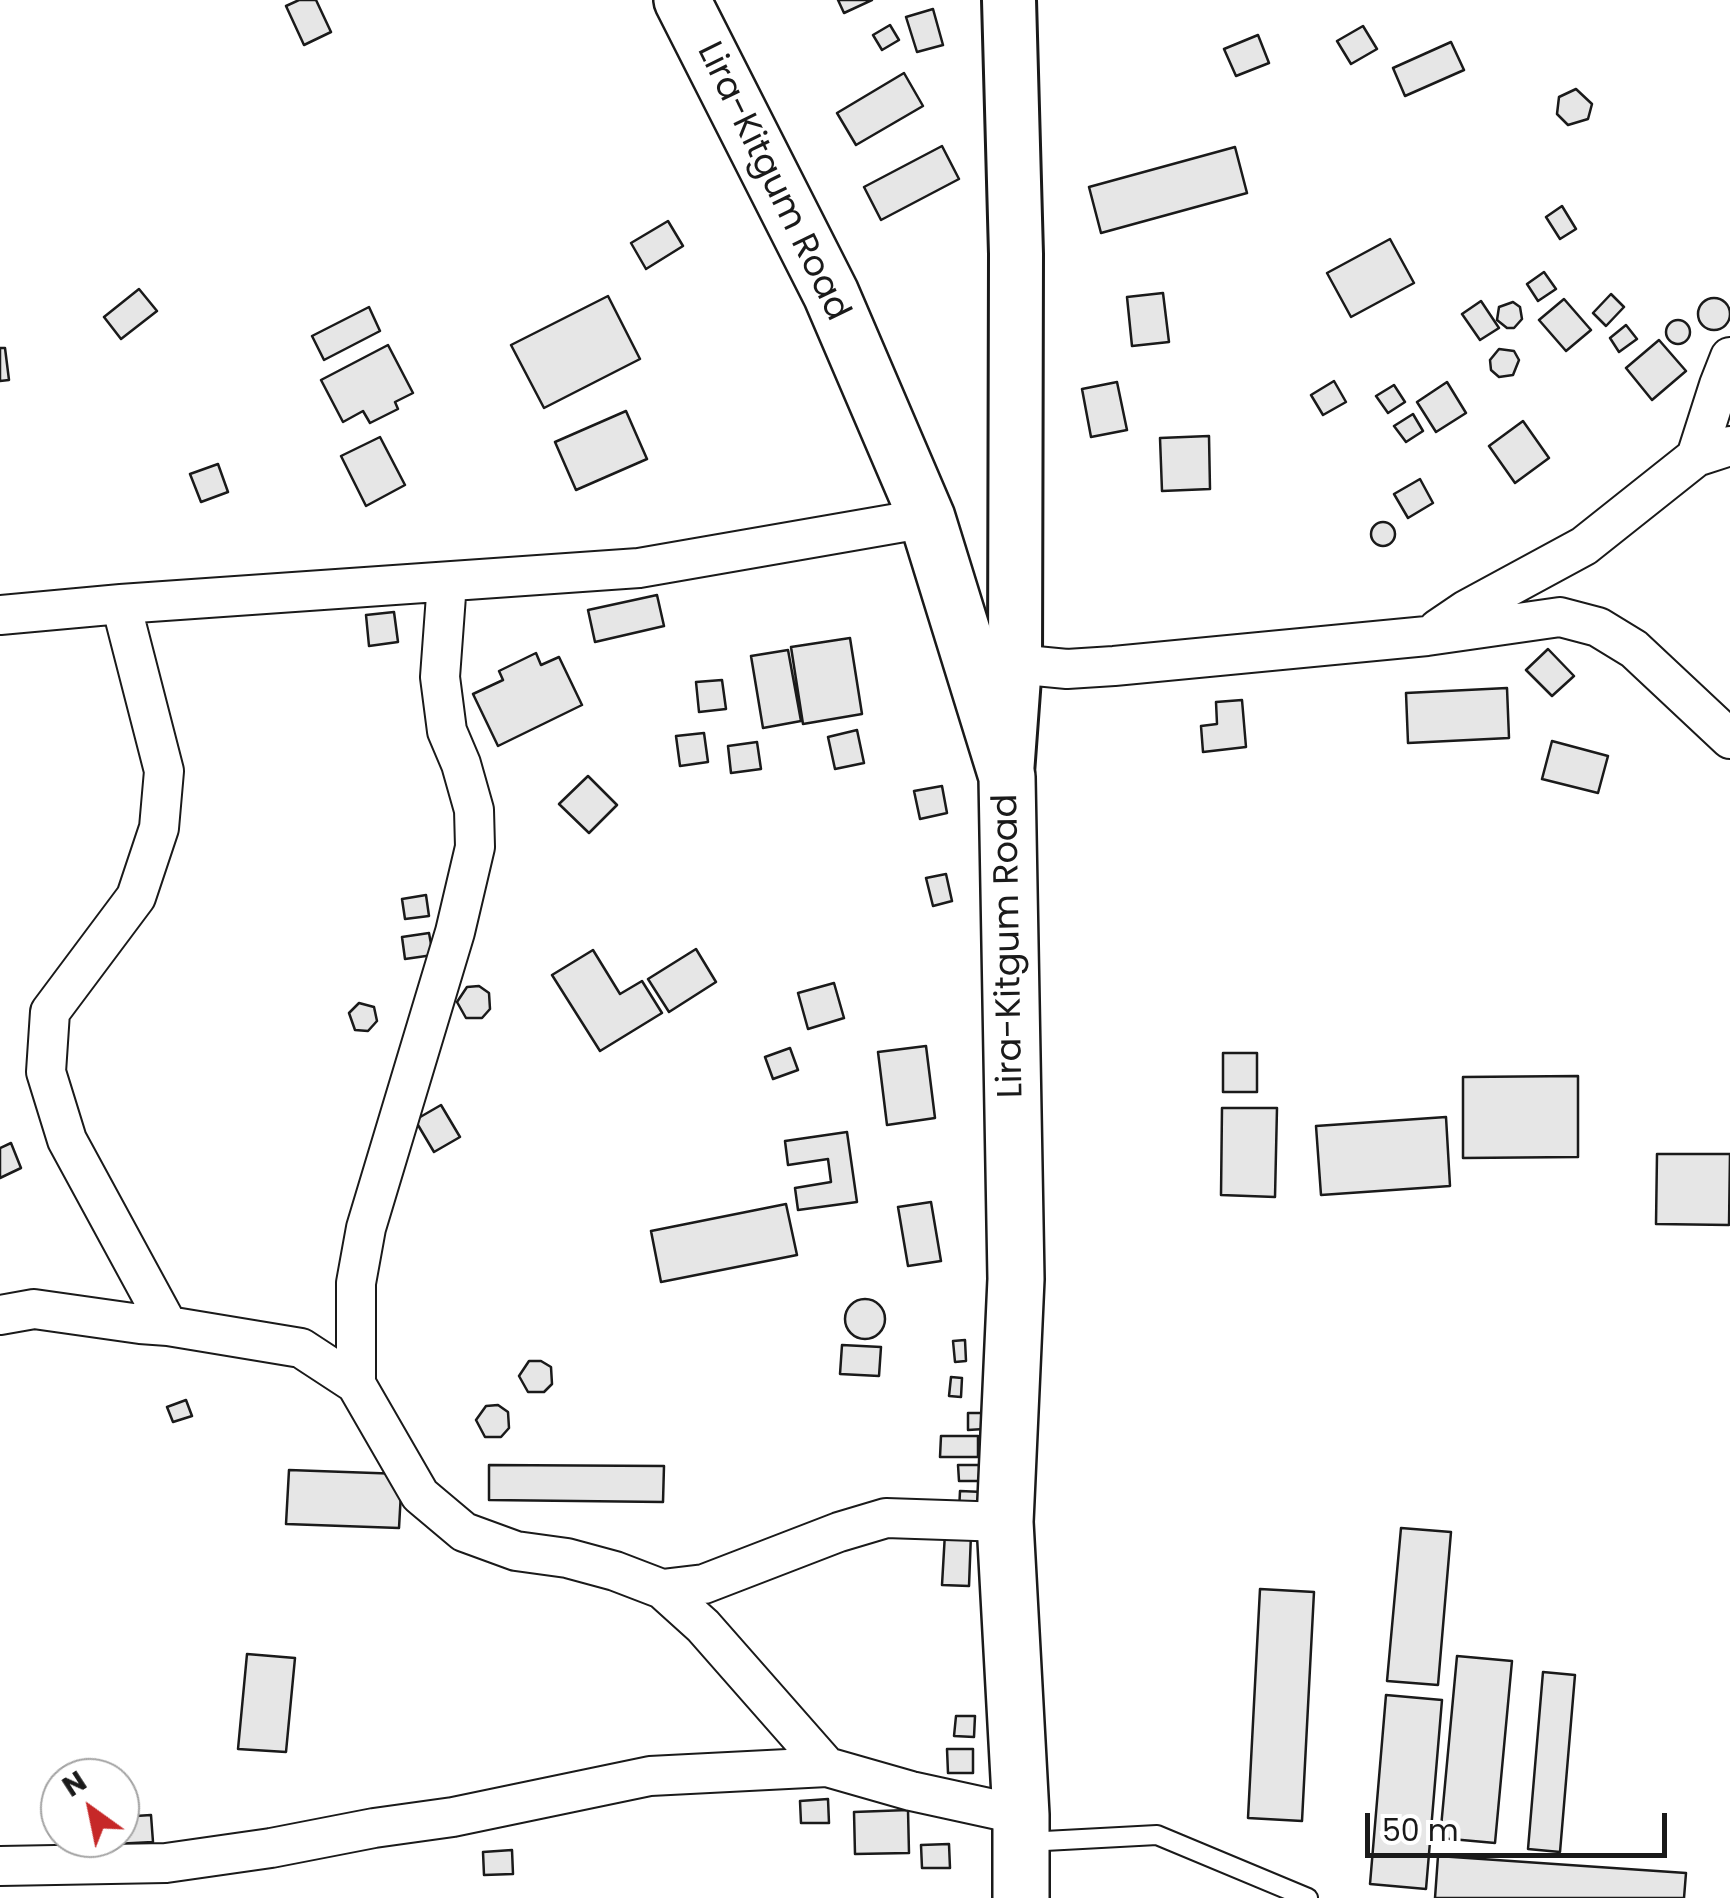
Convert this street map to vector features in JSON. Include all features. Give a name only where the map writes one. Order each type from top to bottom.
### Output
[{"type":"main road","name":"Lira-Kitgum Road","points":[[682,0],[831,294],[928,518],[1007,777],[1016,1280],[1005,1522],[1021,1898]]},
{"type":"main road","points":[[1007,777],[1015,664],[1016,254],[1009,0]]},
{"type":"street","points":[[1427,636],[1466,610],[1584,546],[1713,452],[1719,384],[1730,357]]},
{"type":"street","points":[[0,616],[639,568],[928,518]]},
{"type":"street","points":[[356,1384],[356,1282],[366,1228],[455,932],[475,846],[474,810],[447,731],[440,677],[447,582]]},
{"type":"street","points":[[121,604],[164,771],[159,828],[136,896],[50,1012],[46,1072],[67,1140],[168,1326]]},
{"type":"street","points":[[1015,664],[1067,669],[1114,666],[1427,636],[1560,617],[1598,627],[1634,649],[1730,739]]},
{"type":"street","points":[[0,1315],[34,1309],[301,1348],[356,1384],[420,1495],[464,1532],[516,1551],[567,1558],[615,1571],[662,1590],[703,1626],[827,1767]]},
{"type":"street","points":[[662,1590],[704,1584],[886,1518],[1005,1522]]},
{"type":"street","points":[[0,1866],[166,1863],[453,1817],[650,1776],[827,1767],[1021,1828]]},
{"type":"lane","points":[[1021,1828],[1156,1836],[1308,1898]]},
{"type":"building","points":[[299,0],[316,0],[331,32],[304,45],[286,6]]},
{"type":"building","points":[[838,0],[872,0],[844,13]]},
{"type":"building","points":[[933,9],[943,45],[917,52],[906,17]]},
{"type":"building","points":[[890,25],[899,40],[882,50],[873,35]]},
{"type":"building","points":[[1363,26],[1377,49],[1351,64],[1337,41]]},
{"type":"building","points":[[1258,35],[1269,63],[1236,76],[1224,49]]},
{"type":"building","points":[[1451,42],[1464,70],[1405,96],[1393,68]]},
{"type":"building","points":[[904,73],[923,106],[856,145],[837,113]]},
{"type":"building","points":[[1576,89],[1592,104],[1588,119],[1568,125],[1557,114],[1559,97]]},
{"type":"building","points":[[942,146],[959,179],[881,220],[864,187]]},
{"type":"building","points":[[1235,147],[1247,193],[1101,233],[1089,187]]},
{"type":"building","points":[[1562,206],[1576,229],[1560,239],[1546,217]]},
{"type":"building","points":[[668,221],[683,246],[646,269],[631,243]]},
{"type":"building","points":[[1390,239],[1414,283],[1351,317],[1327,273]]},
{"type":"building","points":[[1544,272],[1556,289],[1538,301],[1527,284]]},
{"type":"building","points":[[139,289],[157,311],[121,339],[104,317]]},
{"type":"building","points":[[1163,293],[1169,342],[1132,346],[1127,297]]},
{"type":"building","points":[[1611,294],[1624,307],[1606,326],[1593,313]]},
{"type":"building","points":[[608,296],[640,359],[544,408],[511,345]]},
{"type":"building","points":[[1714,298],[1725,303],[1730,314],[1725,325],[1714,330],[1703,325],[1698,314],[1703,303]]},
{"type":"building","points":[[1564,299],[1591,330],[1566,351],[1539,320]]},
{"type":"building","points":[[1481,301],[1499,328],[1480,340],[1462,314]]},
{"type":"building","points":[[1513,302],[1520,307],[1522,319],[1514,328],[1507,328],[1497,320],[1499,307]]},
{"type":"building","points":[[369,307],[380,331],[324,360],[312,336]]},
{"type":"building","points":[[1678,320],[1687,323],[1687,341],[1678,344],[1669,341],[1666,332],[1669,323]]},
{"type":"building","points":[[1626,325],[1637,339],[1619,352],[1610,338]]},
{"type":"building","points":[[1659,340],[1686,371],[1652,400],[1626,368]]},
{"type":"building","points":[[388,345],[413,393],[395,402],[398,409],[370,423],[363,411],[343,422],[321,380]]},
{"type":"building","points":[[0,348],[5,348],[9,380],[0,381]]},
{"type":"building","points":[[1499,349],[1514,351],[1519,360],[1513,375],[1499,377],[1491,370],[1490,360]]},
{"type":"building","points":[[1334,381],[1346,402],[1323,415],[1311,395]]},
{"type":"building","points":[[1117,382],[1127,430],[1091,437],[1082,389]]},
{"type":"building","points":[[1447,382],[1466,413],[1436,432],[1417,402]]},
{"type":"building","points":[[1394,385],[1405,402],[1388,413],[1376,396]]},
{"type":"building","points":[[626,411],[647,459],[576,490],[555,442]]},
{"type":"building","points":[[1413,414],[1423,431],[1406,442],[1394,426]]},
{"type":"building","points":[[1523,421],[1549,458],[1515,483],[1489,446]]},
{"type":"building","points":[[1209,436],[1210,489],[1162,491],[1160,438]]},
{"type":"building","points":[[380,437],[405,485],[366,506],[341,456]]},
{"type":"building","points":[[218,464],[228,492],[201,502],[190,474]]},
{"type":"building","points":[[1420,479],[1433,503],[1408,518],[1394,494]]},
{"type":"building","points":[[1383,522],[1392,525],[1392,543],[1383,546],[1374,543],[1371,534],[1374,525]]},
{"type":"building","points":[[657,595],[664,626],[595,642],[588,610]]},
{"type":"building","points":[[394,612],[398,642],[369,646],[366,615]]},
{"type":"building","points":[[850,638],[862,714],[803,724],[791,647]]},
{"type":"building","points":[[1548,649],[1574,676],[1552,696],[1526,670]]},
{"type":"building","points":[[788,650],[801,721],[763,728],[751,656]]},
{"type":"building","points":[[536,653],[541,665],[559,657],[582,705],[498,746],[473,694],[503,680],[499,671]]},
{"type":"building","points":[[722,680],[726,709],[699,712],[696,682]]},
{"type":"building","points":[[1507,688],[1509,738],[1408,743],[1406,693]]},
{"type":"building","points":[[1242,700],[1246,747],[1203,752],[1201,726],[1217,724],[1216,702]]},
{"type":"building","points":[[857,730],[864,763],[835,769],[828,737]]},
{"type":"building","points":[[704,733],[708,762],[680,766],[676,736]]},
{"type":"building","points":[[1552,741],[1608,756],[1598,793],[1542,779]]},
{"type":"building","points":[[757,742],[761,769],[731,773],[728,746]]},
{"type":"building","points":[[588,776],[617,805],[589,833],[559,804]]},
{"type":"building","points":[[942,786],[947,813],[920,819],[914,791]]},
{"type":"building","points":[[946,874],[952,901],[933,906],[926,878]]},
{"type":"building","points":[[426,895],[429,916],[405,919],[402,899]]},
{"type":"building","points":[[429,933],[433,955],[405,959],[402,937]]},
{"type":"building","points":[[696,949],[716,982],[669,1012],[648,979]]},
{"type":"building","points":[[593,950],[620,994],[642,981],[662,1013],[600,1051],[552,975]]},
{"type":"building","points":[[834,983],[844,1018],[808,1029],[798,993]]},
{"type":"building","points":[[479,986],[489,993],[490,1009],[482,1018],[466,1018],[457,1002],[467,987]]},
{"type":"building","points":[[359,1003],[374,1007],[377,1021],[368,1031],[355,1030],[349,1013]]},
{"type":"building","points":[[926,1046],[935,1118],[887,1125],[878,1052]]},
{"type":"building","points":[[790,1048],[798,1070],[773,1079],[765,1057]]},
{"type":"building","points":[[1223,1053],[1257,1053],[1257,1092],[1223,1092]]},
{"type":"building","points":[[1578,1076],[1578,1157],[1463,1158],[1463,1077]]},
{"type":"building","points":[[441,1105],[460,1137],[434,1152],[415,1120]]},
{"type":"building","points":[[1222,1108],[1277,1108],[1275,1197],[1221,1195]]},
{"type":"building","points":[[1446,1117],[1450,1186],[1321,1195],[1316,1126]]},
{"type":"building","points":[[847,1132],[857,1202],[798,1210],[795,1188],[831,1182],[828,1159],[788,1165],[785,1141]]},
{"type":"building","points":[[11,1143],[21,1168],[0,1178],[0,1148]]},
{"type":"building","points":[[1657,1154],[1730,1154],[1729,1225],[1656,1224]]},
{"type":"building","points":[[931,1202],[941,1261],[908,1266],[898,1207]]},
{"type":"building","points":[[786,1204],[797,1255],[661,1282],[651,1231]]},
{"type":"building","points":[[865,1299],[879,1305],[885,1319],[879,1333],[865,1339],[851,1333],[845,1319],[851,1305]]},
{"type":"building","points":[[965,1340],[966,1361],[955,1362],[953,1341]]},
{"type":"building","points":[[842,1345],[881,1347],[879,1376],[840,1374]]},
{"type":"building","points":[[529,1361],[541,1361],[551,1367],[552,1384],[544,1392],[528,1392],[519,1376]]},
{"type":"building","points":[[951,1377],[962,1378],[961,1397],[949,1396]]},
{"type":"building","points":[[186,1400],[192,1416],[173,1422],[167,1407]]},
{"type":"building","points":[[498,1405],[508,1412],[509,1428],[501,1437],[485,1437],[476,1420],[486,1406]]},
{"type":"building","points":[[968,1413],[983,1413],[984,1429],[968,1430]]},
{"type":"building","points":[[941,1436],[978,1436],[978,1457],[940,1457]]},
{"type":"building","points":[[489,1465],[664,1466],[663,1502],[489,1500]]},
{"type":"building","points":[[958,1465],[979,1465],[980,1481],[959,1481]]},
{"type":"building","points":[[289,1470],[402,1474],[399,1528],[286,1524]]},
{"type":"building","points":[[960,1491],[983,1492],[983,1512],[959,1512]]},
{"type":"building","points":[[1401,1528],[1451,1532],[1438,1685],[1387,1681]]},
{"type":"building","points":[[945,1533],[971,1534],[969,1586],[942,1585]]},
{"type":"building","points":[[1260,1589],[1314,1592],[1302,1821],[1248,1818]]},
{"type":"building","points":[[247,1654],[295,1658],[286,1752],[238,1749]]},
{"type":"building","points":[[1457,1656],[1512,1661],[1495,1843],[1440,1838]]},
{"type":"building","points":[[1543,1672],[1575,1675],[1560,1852],[1528,1849]]},
{"type":"building","points":[[1386,1695],[1442,1700],[1426,1889],[1370,1884]]},
{"type":"building","points":[[956,1716],[975,1716],[974,1737],[954,1736]]},
{"type":"building","points":[[947,1749],[973,1749],[973,1773],[948,1773]]},
{"type":"building","points":[[828,1799],[829,1823],[801,1823],[800,1801]]},
{"type":"building","points":[[908,1810],[909,1853],[855,1854],[854,1812]]},
{"type":"building","points":[[151,1815],[153,1842],[140,1843],[140,1816]]},
{"type":"building","points":[[949,1844],[950,1868],[922,1868],[921,1845]]},
{"type":"building","points":[[512,1850],[513,1874],[484,1875],[483,1852]]},
{"type":"building","points":[[1438,1856],[1686,1873],[1684,1898],[1435,1898]]}]
